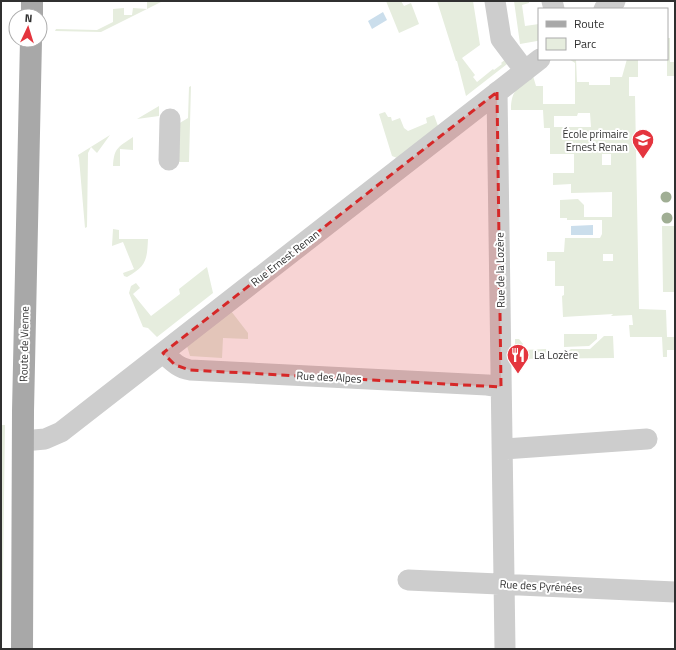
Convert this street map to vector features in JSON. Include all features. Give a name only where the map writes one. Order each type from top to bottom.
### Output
[{"type":"main road","name":"Route de Vienne","points":[[22,649],[23,440],[31,48]]},
{"type":"street","points":[[495,1],[501,39],[533,65]]},
{"type":"street","points":[[605,8],[615,1]]},
{"type":"street","name":"Rue Ernest Renan","points":[[23,440],[45,439],[58,434],[533,65]]},
{"type":"street","name":"Rue de la Lozère","points":[[497,92],[505,649]]},
{"type":"street","points":[[169,160],[170,119]]},
{"type":"street","name":"Rue des Alpes","points":[[163,353],[175,365],[183,369],[190,370],[487,384],[501,387]]},
{"type":"street","points":[[503,449],[647,439]]},
{"type":"street","name":"Rue des Pyrénées","points":[[408,580],[675,592]]},
{"type":"highlighted area","points":[[497,92],[501,387],[190,370],[175,365],[163,353]]},
{"type":"green space","points":[[147,1],[163,1],[147,9]]},
{"type":"green space","points":[[386,1],[401,1],[404,6],[411,3],[419,24],[399,33]]},
{"type":"green space","points":[[437,1],[473,1],[480,45],[462,58],[475,75],[473,77],[477,82],[493,69],[494,70],[502,64],[501,63],[508,57],[511,61],[466,96],[457,61]]},
{"type":"green space","points":[[514,1],[529,1],[529,3],[522,5],[525,26],[538,24],[538,40],[520,44]]},
{"type":"green space","points":[[124,8],[124,15],[132,15],[133,8],[147,9],[101,32],[55,31],[56,29],[97,30],[113,22],[113,9]]},
{"type":"green space","points":[[668,38],[670,38],[670,62],[675,62],[675,76],[667,76]]},
{"type":"green space","points":[[570,60],[576,60],[577,82],[589,82],[589,85],[610,85],[610,77],[622,77],[627,60],[638,60],[638,77],[629,77],[629,96],[635,96],[639,309],[666,310],[667,337],[675,337],[675,350],[667,350],[667,357],[663,357],[662,337],[630,337],[629,325],[633,325],[632,315],[611,316],[613,314],[563,317],[562,296],[564,295],[564,286],[555,286],[555,261],[547,261],[547,252],[564,252],[565,238],[600,238],[602,234],[602,220],[567,220],[567,218],[560,218],[560,200],[578,199],[584,205],[584,217],[612,217],[612,192],[571,193],[571,184],[553,185],[553,173],[574,173],[574,154],[550,154],[550,128],[544,128],[543,110],[511,110],[511,103],[516,90],[533,76],[536,86],[543,86],[543,104],[575,104],[575,63]],"holes":[[[578,113],[590,113],[591,127],[554,127],[554,116],[577,116]],[[602,154],[611,154],[611,165],[602,165]],[[603,254],[613,254],[613,261],[603,261]]]},
{"type":"green space","points":[[191,86],[189,162],[175,162],[178,124],[188,118],[189,87]]},
{"type":"green space","points":[[159,106],[159,116],[137,119]]},
{"type":"green space","points":[[385,112],[388,117],[391,117],[392,121],[400,118],[404,128],[408,131],[427,123],[426,118],[434,115],[438,126],[397,158],[392,156],[379,114]]},
{"type":"green space","points":[[110,135],[97,153],[91,147],[88,153],[87,227],[85,228],[78,155]]},
{"type":"green space","points":[[133,137],[133,150],[120,149],[120,166],[113,166],[118,148]]},
{"type":"green space","points":[[662,226],[675,226],[675,292],[663,292]]},
{"type":"green space","points":[[113,229],[119,230],[119,239],[148,239],[146,258],[142,266],[127,277],[124,276],[123,273],[134,269],[123,242],[112,246]]},
{"type":"green space","points":[[207,267],[213,293],[157,337],[148,328],[143,327],[129,293],[131,286],[136,283],[140,288],[133,294],[151,316],[180,294],[179,289]]},
{"type":"green space","points":[[231,311],[248,333],[248,339],[223,338],[222,358],[190,356],[187,346]]},
{"type":"green space","points":[[564,334],[597,334],[597,339],[589,346],[564,347]]},
{"type":"green space","points":[[604,336],[613,336],[614,358],[515,359],[515,339],[519,339],[523,344],[523,350],[546,349],[547,355],[564,355],[571,349],[590,349]]},
{"type":"green space","points":[[1,425],[5,425],[2,649],[1,649]]},
{"type":"water","points":[[383,12],[387,20],[372,29],[368,21]]},
{"type":"water","points":[[593,225],[593,235],[571,235],[571,226]]},
{"type":"place","name":"École primaire Ernest Renan","points":[[643,160]]},
{"type":"place","name":"La Lozère","points":[[518,374]]}]
